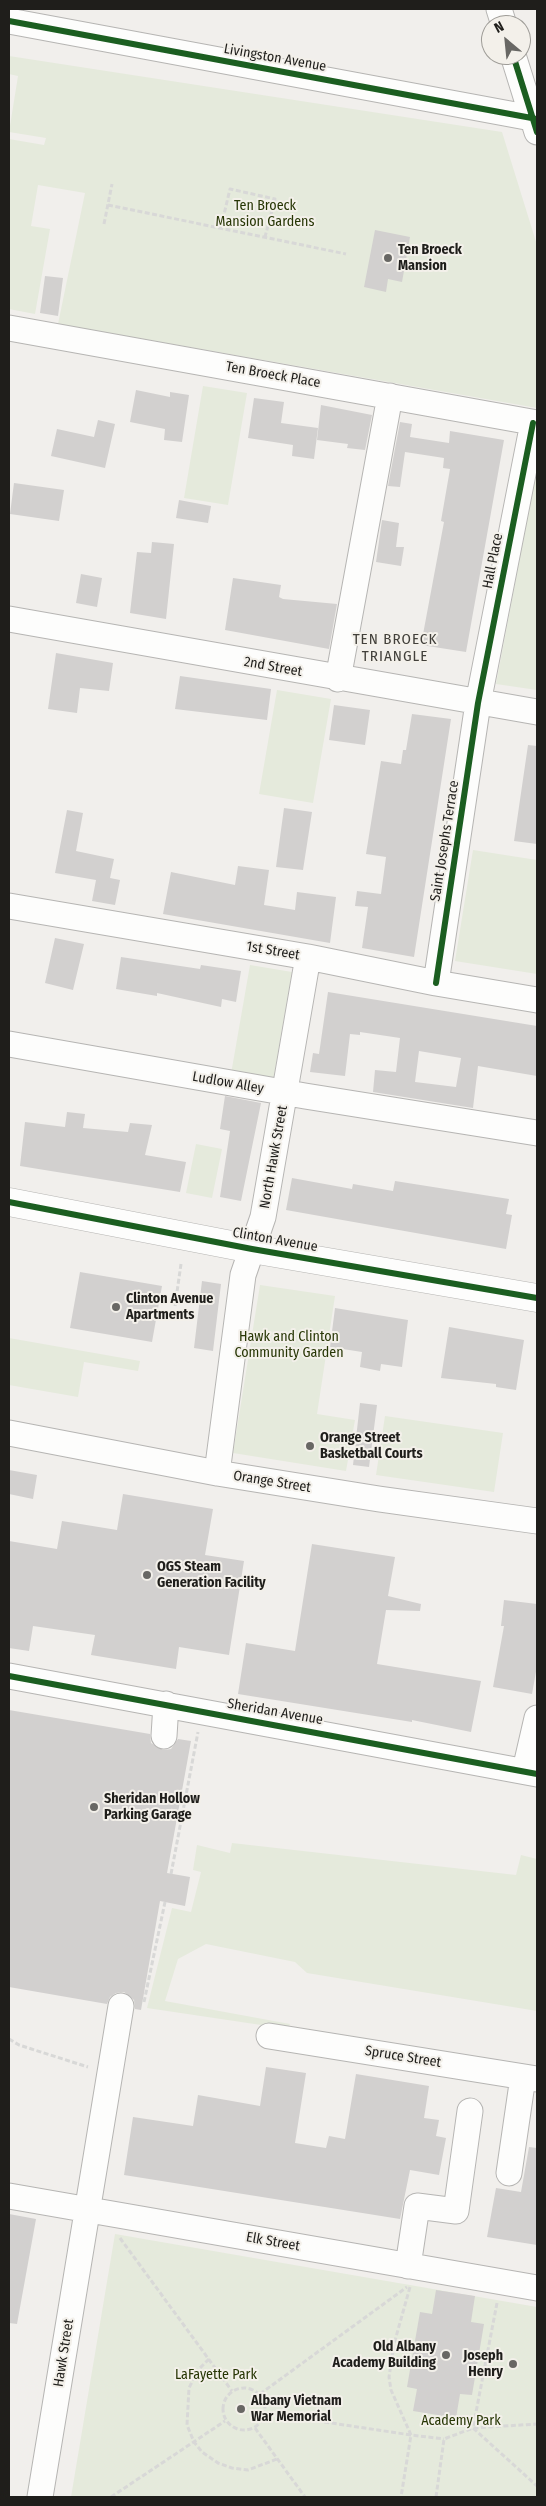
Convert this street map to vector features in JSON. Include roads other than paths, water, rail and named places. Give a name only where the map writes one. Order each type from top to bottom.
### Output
[{"type":"main road","name":"Clinton Avenue","points":[[9,1202],[252,1249],[537,1298]]},
{"type":"street","name":"Livingston Avenue","points":[[9,21],[536,123]]},
{"type":"street","points":[[516,65],[536,123]]},
{"type":"street","name":"Ten Broeck Place","points":[[9,328],[535,423]]},
{"type":"street","points":[[338,679],[390,396]]},
{"type":"street","name":"Hall Place","points":[[478,703],[535,423]]},
{"type":"street","name":"2nd Street","points":[[9,619],[338,679],[537,712]]},
{"type":"street","name":"Saint Josephs Terrace","points":[[436,983],[478,703]]},
{"type":"street","name":"1st Street","points":[[9,906],[308,957],[436,983],[537,1000]]},
{"type":"street","name":"North Hawk Street","points":[[217,1473],[243,1275],[263,1217],[308,957]]},
{"type":"street","name":"Ludlow Alley","points":[[9,1044],[285,1093],[537,1133]]},
{"type":"street","name":"Orange Street","points":[[9,1433],[217,1473],[378,1499],[537,1521]]},
{"type":"street","name":"Sheridan Avenue","points":[[9,1676],[531,1772]]},
{"type":"street","points":[[164,1736],[166,1704]]},
{"type":"street","points":[[531,1772],[537,1718]]},
{"type":"street","name":"Hawk Street","points":[[40,2497],[120,2008]]},
{"type":"street","name":"Spruce Street","points":[[268,2036],[530,2078]]},
{"type":"street","points":[[509,2173],[530,2078]]},
{"type":"street","points":[[408,2266],[417,2206],[456,2211],[470,2111]]},
{"type":"street","name":"Elk Street","points":[[9,2196],[537,2288]]},
{"type":"place","name":"Ten Broeck Mansion","points":[[388,258]]},
{"type":"place","name":"Clinton Avenue Apartments","points":[[116,1307]]},
{"type":"place","name":"Orange Street Basketball Courts","points":[[310,1446]]},
{"type":"place","name":"OGS Steam Generation Facility","points":[[147,1575]]},
{"type":"place","name":"Sheridan Hollow Parking Garage","points":[[94,1807]]},
{"type":"place","name":"Old Albany Academy Building","points":[[446,2355]]},
{"type":"place","name":"Joseph Henry","points":[[513,2364]]},
{"type":"place","name":"Albany Vietnam War Memorial","points":[[241,2409]]},
{"type":"district","name":"TEN BROECK TRIANGLE","points":[[395,648]]},
{"type":"park label","name":"Ten Broeck Mansion Gardens","points":[[265,214]]},
{"type":"park label","name":"Hawk and Clinton Community Garden","points":[[289,1345]]},
{"type":"park label","name":"LaFayette Park","points":[[216,2375]]},
{"type":"park label","name":"Academy Park","points":[[461,2421]]}]
